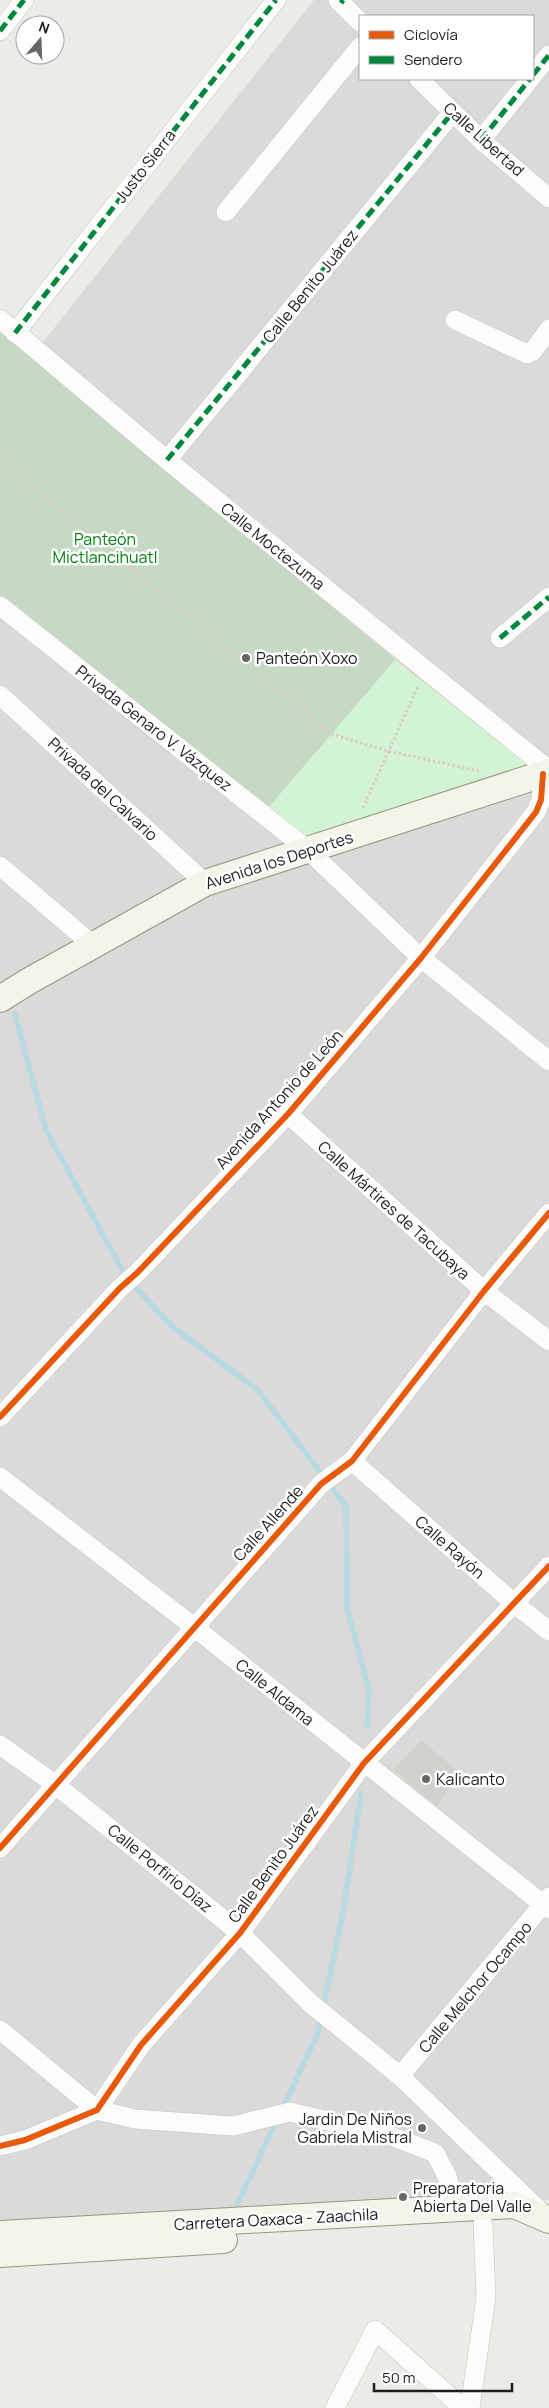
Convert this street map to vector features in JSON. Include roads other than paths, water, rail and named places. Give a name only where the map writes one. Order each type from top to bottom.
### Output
[{"type":"main road","name":"Avenida los Deportes","points":[[0,999],[205,883],[547,772]]},
{"type":"main road","name":"Carretera Oaxaca - Zaachila","points":[[0,2234],[514,2205],[549,2220]]},
{"type":"main road","name":"Carretera Oaxaca - Zaachila","points":[[0,2254],[549,2220]]},
{"type":"street","points":[[0,31],[24,0]]},
{"type":"street","name":"Justo Sierra","points":[[15,333],[276,0]]},
{"type":"street","points":[[341,1],[359,21]]},
{"type":"street","points":[[226,212],[359,47]]},
{"type":"street","points":[[534,74],[549,55]]},
{"type":"street","name":"Calle Libertad","points":[[420,80],[482,140],[549,198]]},
{"type":"street","points":[[482,140],[529,80]]},
{"type":"street","name":"Calle Benito Juárez","points":[[167,460],[453,112]]},
{"type":"street","name":"Calle Moctezuma","points":[[0,319],[167,460],[547,772]]},
{"type":"street","points":[[455,320],[527,354],[533,351],[549,329]]},
{"type":"street","points":[[500,638],[549,597]]},
{"type":"street","name":"Privada Genaro V. Vázquez","points":[[0,606],[308,850],[421,958],[549,1061]]},
{"type":"street","name":"Privada del Calvario","points":[[0,695],[205,883]]},
{"type":"street","name":"Avenida Antonio de León","points":[[0,1417],[120,1288],[137,1273],[288,1114],[421,958],[536,812],[541,800],[547,772]]},
{"type":"street","points":[[0,866],[93,945]]},
{"type":"street","name":"Calle Mártires de Tacubaya","points":[[288,1114],[484,1291],[549,1341]]},
{"type":"street","name":"Calle Allende","points":[[0,1848],[321,1484],[346,1465],[484,1291],[549,1213]]},
{"type":"street","name":"Calle Rayón","points":[[346,1465],[549,1630]]},
{"type":"street","name":"Calle Aldama","points":[[0,1477],[547,1904]]},
{"type":"street","name":"Calle Benito Juárez","points":[[97,2110],[142,2045],[240,1933],[364,1763],[549,1566]]},
{"type":"street","name":"Calle Porfirio Díaz","points":[[0,1744],[56,1785],[240,1933],[310,2003],[400,2076]]},
{"type":"street","name":"Calle Melchor Ocampo","points":[[400,2076],[547,1904]]},
{"type":"street","points":[[0,2030],[97,2110],[135,2119],[233,2126],[290,2112],[391,2136],[435,2153],[447,2176],[456,2208]]},
{"type":"street","points":[[400,2076],[549,2220]]},
{"type":"street","points":[[0,2146],[24,2140],[97,2110]]},
{"type":"street","points":[[470,2408],[486,2297],[482,2224]]},
{"type":"street","points":[[335,2408],[376,2330],[463,2408]]},
{"type":"waterway","points":[[15,1014],[46,1130],[127,1279],[174,1328],[258,1390],[346,1506],[347,1608],[369,1690],[367,1726]]},
{"type":"waterway","points":[[323,2008],[344,1907],[361,1793]]},
{"type":"waterway","points":[[282,2110],[318,2033],[321,2017]]},
{"type":"waterway","points":[[234,2211],[277,2120]]},
{"type":"place","name":"Panteón Xoxo","points":[[246,658]]},
{"type":"place","name":"Kalicanto","points":[[426,1779]]},
{"type":"place","name":"Jardin De Niños Gabriela Mistral","points":[[422,2128]]},
{"type":"place","name":"Preparatoria Abierta Del Valle","points":[[403,2197]]},
{"type":"park label","name":"Panteón Mictlancihuatl","points":[[105,548]]}]
